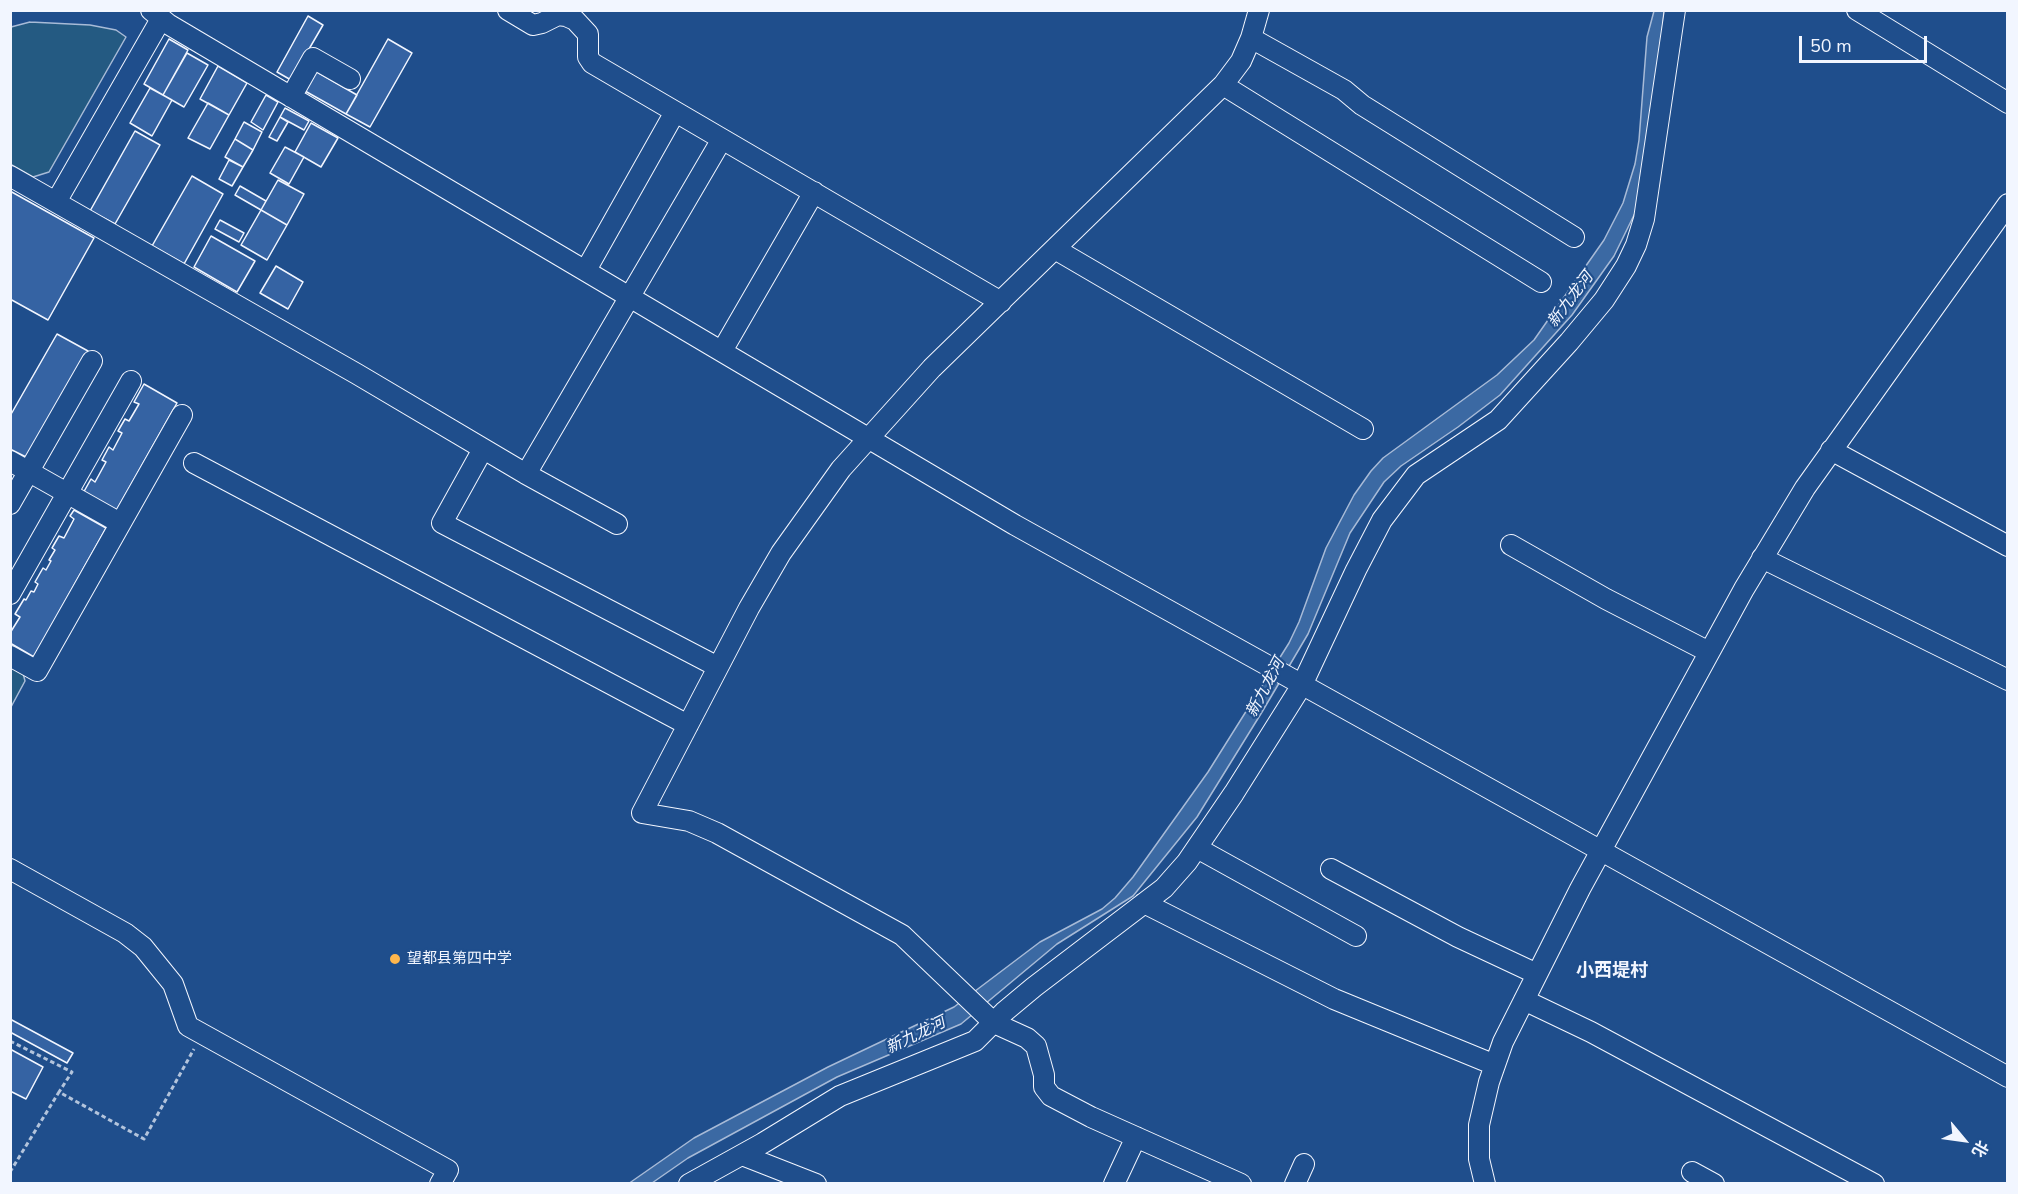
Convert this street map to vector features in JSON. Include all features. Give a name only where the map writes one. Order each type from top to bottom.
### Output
[{"type":"street","points":[[508,10],[533,25],[558,15],[575,20],[588,34],[588,57],[592,63],[1001,302]]},
{"type":"street","points":[[1241,1184],[1051,1096],[1044,1087],[1044,1076],[1036,1046],[1027,1038],[994,1023],[902,935],[717,833],[689,821],[642,813],[718,667],[781,553],[841,470],[932,368],[1223,86],[1240,61],[1251,38],[1259,10]]},
{"type":"street","points":[[689,1184],[840,1096],[975,1041],[1004,1012],[1034,987],[1164,888],[1187,862],[1302,685],[1382,520],[1416,475],[1498,420],[1569,342],[1604,300],[1626,267],[1644,219],[1675,10]]},
{"type":"street","points":[[1857,10],[2007,103]]},
{"type":"street","points":[[56,202],[156,15],[1015,525],[2007,1077]]},
{"type":"street","points":[[1251,38],[1344,90],[1362,105],[1574,237]]},
{"type":"street","points":[[291,97],[313,58],[350,79]]},
{"type":"street","points":[[1223,86],[1541,282]]},
{"type":"street","points":[[586,270],[675,112]]},
{"type":"street","points":[[526,474],[722,139]]},
{"type":"street","points":[[10,176],[526,474],[617,524]]},
{"type":"street","points":[[722,351],[814,192]]},
{"type":"street","points":[[1485,1184],[1479,1159],[1479,1125],[1489,1082],[1503,1042],[1601,851],[1709,652],[1805,488],[2007,204]]},
{"type":"street","points":[[1055,249],[1363,429]]},
{"type":"street","points":[[10,504],[92,361]]},
{"type":"street","points":[[10,594],[131,381]]},
{"type":"street","points":[[10,656],[37,671],[182,415]]},
{"type":"street","points":[[483,449],[442,523],[718,667]]},
{"type":"street","points":[[1831,450],[2007,546]]},
{"type":"street","points":[[10,461],[120,523]]},
{"type":"street","points":[[194,463],[688,725]]},
{"type":"street","points":[[1511,545],[1606,599],[1709,652]]},
{"type":"street","points":[[1762,558],[2007,681]]},
{"type":"street","points":[[1197,848],[1356,936]]},
{"type":"street","points":[[10,869],[125,933],[143,947],[173,984],[188,1026],[444,1177]]},
{"type":"street","points":[[1330,869],[1458,937],[1537,974]]},
{"type":"street","points":[[1144,903],[1334,999],[1495,1065]]},
{"type":"street","points":[[1524,1000],[1602,1038],[1874,1184]]},
{"type":"street","points":[[1114,1184],[1136,1137]]},
{"type":"street","points":[[742,1155],[816,1184]]},
{"type":"street","points":[[1295,1184],[1304,1164]]},
{"type":"street","points":[[1692,1172],[1714,1184]]},
{"type":"path","points":[[59,1092],[144,1139],[202,1034]]},
{"type":"path","points":[[10,1041],[72,1072],[10,1172]]},
{"type":"shaded area","points":[[30,22],[90,25],[116,30],[126,37],[49,172],[33,177],[10,164],[11,27]]},
{"type":"shaded area","points":[[11,666],[23,673],[25,681],[11,707]]},
{"type":"water","name":"新九龙河","points":[[1654,11],[1664,11],[1656,104],[1637,209],[1614,256],[1572,315],[1500,395],[1401,466],[1384,482],[1350,533],[1308,634],[1262,712],[1197,817],[1133,896],[1057,944],[961,1024],[837,1077],[688,1158],[652,1183],[628,1184],[694,1138],[828,1067],[954,1007],[1040,942],[1102,909],[1115,898],[1133,877],[1208,772],[1289,643],[1326,548],[1354,495],[1371,471],[1383,458],[1497,375],[1534,340],[1604,240],[1623,203],[1635,164],[1647,37]]},
{"type":"building","points":[[308,16],[323,25],[291,80],[277,72]]},
{"type":"building","points":[[169,39],[188,50],[163,95],[144,84]]},
{"type":"building","points":[[388,39],[412,53],[370,127],[346,114]]},
{"type":"building","points":[[187,53],[208,65],[184,107],[163,95]]},
{"type":"building","points":[[218,66],[247,83],[229,115],[200,99]]},
{"type":"building","points":[[315,71],[357,95],[346,114],[305,91]]},
{"type":"building","points":[[150,88],[172,100],[152,136],[130,123]]},
{"type":"building","points":[[266,95],[278,102],[263,130],[251,122]]},
{"type":"building","points":[[208,103],[229,115],[210,149],[188,138]]},
{"type":"building","points":[[285,108],[309,121],[304,130],[280,117]]},
{"type":"building","points":[[280,117],[288,122],[277,141],[269,137]]},
{"type":"building","points":[[244,122],[262,132],[253,150],[235,139]]},
{"type":"building","points":[[311,123],[338,138],[321,167],[295,152]]},
{"type":"building","points":[[135,131],[160,145],[115,224],[90,211]]},
{"type":"building","points":[[235,139],[253,150],[243,167],[225,157]]},
{"type":"building","points":[[285,147],[304,157],[289,184],[270,173]]},
{"type":"building","points":[[229,160],[243,167],[232,186],[219,179]]},
{"type":"building","points":[[192,176],[223,194],[184,264],[152,246]]},
{"type":"building","points":[[278,180],[304,194],[287,225],[261,210]]},
{"type":"building","points":[[240,186],[266,201],[261,210],[235,195]]},
{"type":"building","points":[[10,191],[94,238],[48,320],[10,299]]},
{"type":"building","points":[[261,210],[287,225],[267,260],[241,245]]},
{"type":"building","points":[[220,220],[244,233],[239,242],[215,229]]},
{"type":"building","points":[[211,236],[255,261],[237,292],[194,267]]},
{"type":"building","points":[[276,266],[303,282],[288,309],[260,293]]},
{"type":"building","points":[[57,334],[88,351],[28,458],[10,449],[10,416]]},
{"type":"building","points":[[144,384],[177,403],[115,513],[82,495],[91,479],[95,482],[106,462],[102,460],[109,447],[113,450],[122,433],[118,431],[125,419],[129,421],[139,404],[134,402]]},
{"type":"building","points":[[74,510],[106,528],[34,657],[10,643],[10,633],[20,617],[15,614],[24,599],[26,600],[31,591],[34,592],[38,584],[35,582],[43,568],[46,570],[51,561],[49,560],[55,550],[52,548],[59,536],[64,538],[74,519],[70,516]]},
{"type":"building","points":[[10,1019],[73,1053],[67,1063],[10,1032]]},
{"type":"building","points":[[10,1049],[43,1067],[26,1099],[10,1091]]},
{"type":"place","name":"望都县第四中学","points":[[395,959]]},
{"type":"district","name":"小西堤村","points":[[1612,972]]}]
